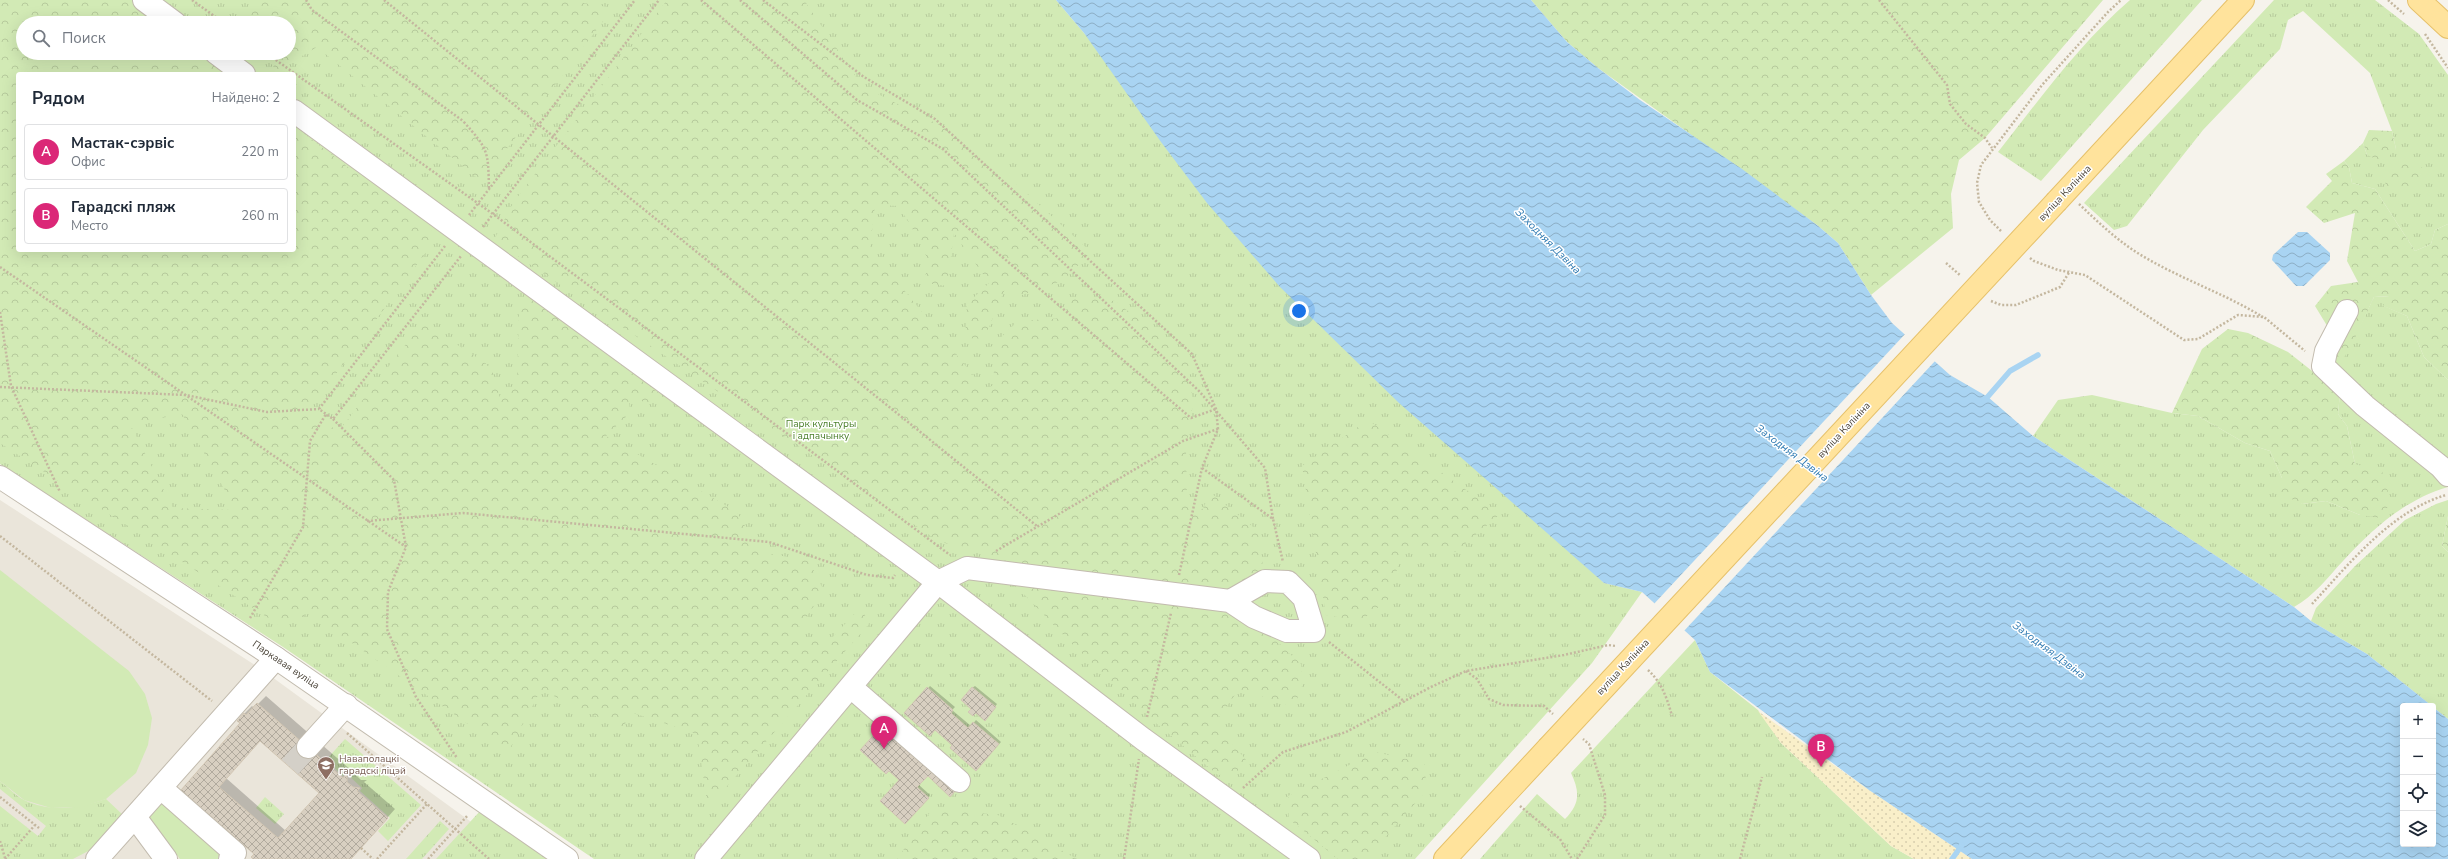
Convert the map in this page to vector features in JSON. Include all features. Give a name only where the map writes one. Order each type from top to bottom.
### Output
[{"type":"main road","name":"вуліца Калініна","points":[[1445,859],[2243,0]]},
{"type":"main road","points":[[2412,8],[2448,27]]},
{"type":"street","points":[[144,0],[166,16]]},
{"type":"street","points":[[225,60],[241,72]]},
{"type":"street","points":[[296,112],[464,237],[911,562],[1143,739],[1230,800],[1309,859]]},
{"type":"street","points":[[2347,311],[2326,351],[2322,366],[2365,406],[2441,467],[2448,475]]},
{"type":"street","name":"Паркавая вуліца","points":[[0,477],[241,634],[346,705],[567,859]]},
{"type":"street","points":[[706,859],[852,688],[938,582],[967,568],[1175,593],[1230,601],[1254,617],[1287,631],[1314,631],[1304,598],[1288,582],[1266,581],[1230,601]]},
{"type":"street","points":[[97,859],[276,658]]},
{"type":"street","points":[[852,688],[959,781]]},
{"type":"street","points":[[308,747],[346,705]]},
{"type":"street","points":[[161,788],[235,853],[230,859]]},
{"type":"street","points":[[135,817],[166,859]]},
{"type":"path","points":[[192,0],[214,16]]},
{"type":"path","points":[[306,0],[312,10],[463,122],[479,139],[488,154],[489,189]]},
{"type":"path","points":[[384,0],[1037,526]]},
{"type":"path","points":[[333,420],[464,237],[478,204],[635,0]]},
{"type":"path","points":[[319,409],[464,237],[493,214],[659,0]]},
{"type":"path","points":[[701,0],[1191,418],[1216,409]]},
{"type":"path","points":[[740,0],[857,100],[943,149],[1216,409],[1265,468],[1273,520],[1288,582]]},
{"type":"path","points":[[763,0],[864,77],[935,119],[1192,354],[1216,409],[1218,429],[1202,468],[1143,739],[1124,859]]},
{"type":"path","points":[[1879,0],[1947,85],[1950,104],[1966,124],[1985,138],[1992,148]]},
{"type":"path","points":[[2006,236],[1990,220],[1979,202],[1977,183],[1981,165],[1992,148],[2042,85],[2108,12],[2121,0]]},
{"type":"path","points":[[2388,0],[2412,8]]},
{"type":"path","points":[[2422,31],[2448,68]]},
{"type":"path","points":[[276,60],[293,72]]},
{"type":"path","points":[[296,74],[493,214],[967,568]]},
{"type":"path","points":[[2081,206],[2118,239],[2146,258],[2239,302],[2264,317],[2322,366]]},
{"type":"path","points":[[2029,256],[2034,261],[2052,268],[2085,275],[2184,340],[2198,339],[2238,315],[2264,317]]},
{"type":"path","points":[[1946,264],[1964,279]]},
{"type":"path","points":[[0,268],[406,547]]},
{"type":"path","points":[[1987,299],[2001,305],[2016,305],[2060,286],[2070,271]]},
{"type":"path","points":[[0,312],[10,386],[63,499]]},
{"type":"path","points":[[0,387],[10,386],[186,396],[267,412],[319,409],[333,420],[394,480],[406,547],[388,592],[387,630],[416,697],[460,763],[448,777]]},
{"type":"path","points":[[241,634],[303,526],[305,478],[310,441],[326,414]]},
{"type":"path","points":[[993,553],[1183,441],[1218,429]]},
{"type":"path","points":[[1202,468],[1273,520]]},
{"type":"path","points":[[2312,604],[2351,562],[2402,515],[2434,498],[2448,494]]},
{"type":"path","points":[[367,521],[463,512],[769,542],[866,575],[893,578],[911,562]]},
{"type":"path","points":[[0,536],[227,713]]},
{"type":"path","points":[[1314,631],[1405,702]]},
{"type":"path","points":[[1230,800],[1283,752],[1346,732],[1405,702],[1431,686],[1466,671],[1564,655],[1608,645],[1620,647]]},
{"type":"path","points":[[1646,668],[1656,678],[1666,694],[1672,716]]},
{"type":"path","points":[[1740,859],[1762,777]]},
{"type":"path","points":[[0,797],[39,828]]},
{"type":"path","points":[[428,859],[482,800]]},
{"type":"path","points":[[377,859],[427,804]]},
{"type":"path","points":[[1525,810],[1560,839],[1572,859]]},
{"type":"path","points":[[442,817],[489,859]]},
{"type":"path","points":[[5,859],[35,825]]},
{"type":"path","points":[[1577,859],[1591,836]]},
{"type":"path","points":[[0,841],[5,859]]},
{"type":"path","points":[[361,848],[373,859]]},
{"type":"shaded area","points":[[0,500],[261,669],[522,859],[0,859]]},
{"type":"green space","name":"Парк культуры і адпачынку","points":[[0,0],[1056,0],[1084,33],[1604,583],[1642,592],[1592,663],[1415,859],[594,859],[283,647],[0,464]]},
{"type":"green space","points":[[0,0],[127,0],[149,16],[16,16],[16,60],[206,60],[222,72],[16,72],[16,252],[296,252],[296,128],[438,236],[310,409],[338,432],[423,322],[491,367],[500,398],[517,384],[519,310],[534,300],[660,394],[647,404],[628,393],[630,413],[606,436],[737,512],[760,552],[809,561],[824,591],[792,638],[828,642],[861,607],[869,624],[708,808],[697,734],[630,712],[623,729],[541,690],[508,752],[309,613],[282,627],[0,443]],"holes":[[[182,414],[236,510],[173,508],[130,424]]]},
{"type":"green space","points":[[247,0],[566,0],[613,8],[482,182],[317,47],[296,60],[296,16],[245,16],[252,4]]},
{"type":"green space","points":[[667,0],[804,0],[862,86],[967,139],[1091,252],[1064,280],[1019,296],[1007,284],[984,339],[965,338],[967,304],[989,283],[954,233],[947,286],[926,283],[926,252],[899,206],[875,205],[870,248],[986,391],[995,383],[991,347],[1018,321],[1065,318],[1069,297],[1115,301],[1188,358],[1193,403],[1186,451],[1187,504],[1203,509],[1210,492],[1258,531],[1264,574],[1232,592],[1264,630],[1301,664],[1302,686],[1294,707],[1239,689],[1215,723],[1246,760],[1236,773],[1218,775],[1156,723],[1073,645],[982,551],[940,542],[494,240],[513,203]]},
{"type":"green space","points":[[1531,0],[2103,0],[1985,138],[1959,160],[1951,194],[1953,228],[1871,295],[1838,243],[1817,225],[1598,68],[1567,42]]},
{"type":"green space","points":[[2130,0],[2202,0],[2041,181],[1998,152],[2077,53]]},
{"type":"green space","points":[[2274,0],[2375,0],[2419,34],[2448,75],[2448,224],[2435,230],[2431,244],[2415,251],[2375,189],[2352,183],[2349,167],[2344,161],[2363,143],[2367,155],[2396,149],[2392,131],[2370,73],[2303,11],[2288,20],[2280,49],[2203,130],[2127,226],[2114,230],[2084,203]]},
{"type":"green space","points":[[268,60],[295,60],[277,71]]},
{"type":"green space","points":[[2369,130],[2392,131],[2396,149],[2383,162],[2367,155],[2363,143]]},
{"type":"green space","points":[[2344,161],[2349,167],[2352,183],[2375,189],[2415,251],[2431,244],[2435,230],[2448,224],[2448,380],[2424,357],[2407,316],[2383,306],[2389,296],[2374,297],[2356,336],[2336,372],[2329,329],[2315,306],[2331,286],[2358,282],[2347,261],[2355,213],[2324,223],[2306,207],[2332,181],[2326,174]]},
{"type":"green space","points":[[2411,161],[2422,167],[2423,175],[2415,185],[2411,188],[2403,190],[2385,186],[2387,173],[2402,162]]},
{"type":"green space","points":[[2390,296],[2384,306],[2407,316],[2424,357],[2448,380],[2448,487],[2418,499],[2391,516],[2354,549],[2314,592],[2294,607],[2033,436],[2058,400],[2092,395],[2172,413],[2198,416],[2245,443],[2270,451],[2282,478],[2302,504],[2326,501],[2360,515],[2355,464],[2347,426],[2338,414],[2340,393],[2319,379],[2329,371],[2345,352],[2358,330],[2374,297]]},
{"type":"green space","points":[[2228,329],[2248,333],[2288,352],[2340,393],[2338,414],[2347,426],[2355,464],[2382,471],[2391,502],[2381,518],[2360,515],[2326,501],[2302,504],[2279,493],[2282,478],[2270,451],[2245,443],[2198,416],[2172,413],[2202,349]]},
{"type":"green space","points":[[1368,420],[1500,514],[1456,552],[1403,549],[1388,600],[1360,621],[1326,615],[1302,466]]},
{"type":"green space","points":[[2448,500],[2448,516],[2442,546],[2448,552],[2448,719],[2436,709],[2436,703],[2428,703],[2367,654],[2311,621],[2316,608],[2355,566],[2405,520],[2436,504]]},
{"type":"green space","points":[[2448,516],[2448,552],[2442,546]]},
{"type":"green space","points":[[0,570],[129,671],[145,694],[152,718],[148,745],[136,773],[106,799],[82,807],[51,808],[24,800],[0,781]]},
{"type":"green space","points":[[1695,640],[1710,672],[1758,710],[1781,743],[1891,846],[1914,859],[1480,859],[1537,794],[1565,819],[1574,808],[1577,798],[1576,786],[1571,773]]},
{"type":"green space","points":[[345,739],[421,805],[388,841],[378,831],[390,818],[360,791],[362,788],[346,773],[343,776],[326,760]]},
{"type":"green space","points":[[1375,752],[1424,763],[1427,790],[1366,859],[1338,859],[1289,819],[1288,796]]},
{"type":"green space","points":[[0,781],[24,800],[44,807],[75,807],[106,799],[123,815],[96,847],[73,859],[0,859],[0,806],[38,836],[46,826],[0,789]]},
{"type":"green space","points":[[265,797],[284,814],[275,824],[256,808]]},
{"type":"green space","points":[[160,802],[166,802],[220,851],[218,859],[180,859],[150,818],[150,813]]},
{"type":"green space","points":[[933,808],[998,815],[1077,859],[897,859]]},
{"type":"green space","points":[[481,810],[547,859],[436,859]]},
{"type":"green space","points":[[440,821],[449,829],[422,859],[406,859]]},
{"type":"sand","points":[[1758,711],[1869,790],[1972,859],[1914,859],[1891,846],[1781,743]]},
{"type":"water","name":"Заходняя Дзвіна","points":[[1056,0],[1531,0],[1567,42],[1598,68],[1640,100],[1742,169],[1817,225],[1838,243],[1871,295],[1892,323],[1950,375],[1988,397],[2033,436],[2294,607],[2311,621],[2367,654],[2428,703],[2400,703],[2400,847],[2436,847],[2436,709],[2448,719],[2448,859],[1972,859],[1869,790],[1710,672],[1695,640],[1642,592],[1604,583],[1399,403],[1280,287],[1207,203],[1161,142],[1084,33]]},
{"type":"water","points":[[2298,232],[2307,232],[2330,253],[2330,260],[2304,286],[2296,286],[2272,260],[2273,255]]},
{"type":"pier","points":[[1906,333],[1936,360],[1683,632],[1653,605]]},
{"type":"building","points":[[927,687],[953,710],[951,713],[968,728],[973,722],[999,744],[976,771],[950,748],[952,745],[935,730],[930,736],[904,713]]},
{"type":"building","points":[[972,687],[996,707],[985,721],[976,713],[973,716],[968,712],[971,709],[961,700]]},
{"type":"building","name":"Наваполацкі гарадскі ліцэй","points":[[257,703],[343,778],[346,775],[347,782],[353,787],[360,788],[357,791],[388,818],[351,859],[253,859],[251,857],[254,854],[181,790],[240,723],[237,721],[244,713],[246,715]],"holes":[[[260,741],[319,793],[278,838],[219,787]]]},
{"type":"building","points":[[884,724],[956,790],[950,797],[928,776],[917,787],[929,798],[905,824],[880,801],[899,780],[889,771],[886,774],[860,750]]},
{"type":"waterway","points":[[1984,401],[2010,371],[2038,355]]},
{"type":"waterway","points":[[1952,859],[1962,845]]},
{"type":"tunnel","points":[[290,767],[308,747]]},
{"type":"place","name":"Мастак-сэрвіс","points":[[884,749]]},
{"type":"place","name":"Гарадскі пляж","points":[[1821,767]]},
{"type":"place","name":"Наваполацкі гарадскі ліцэй","points":[[326,780]]}]
